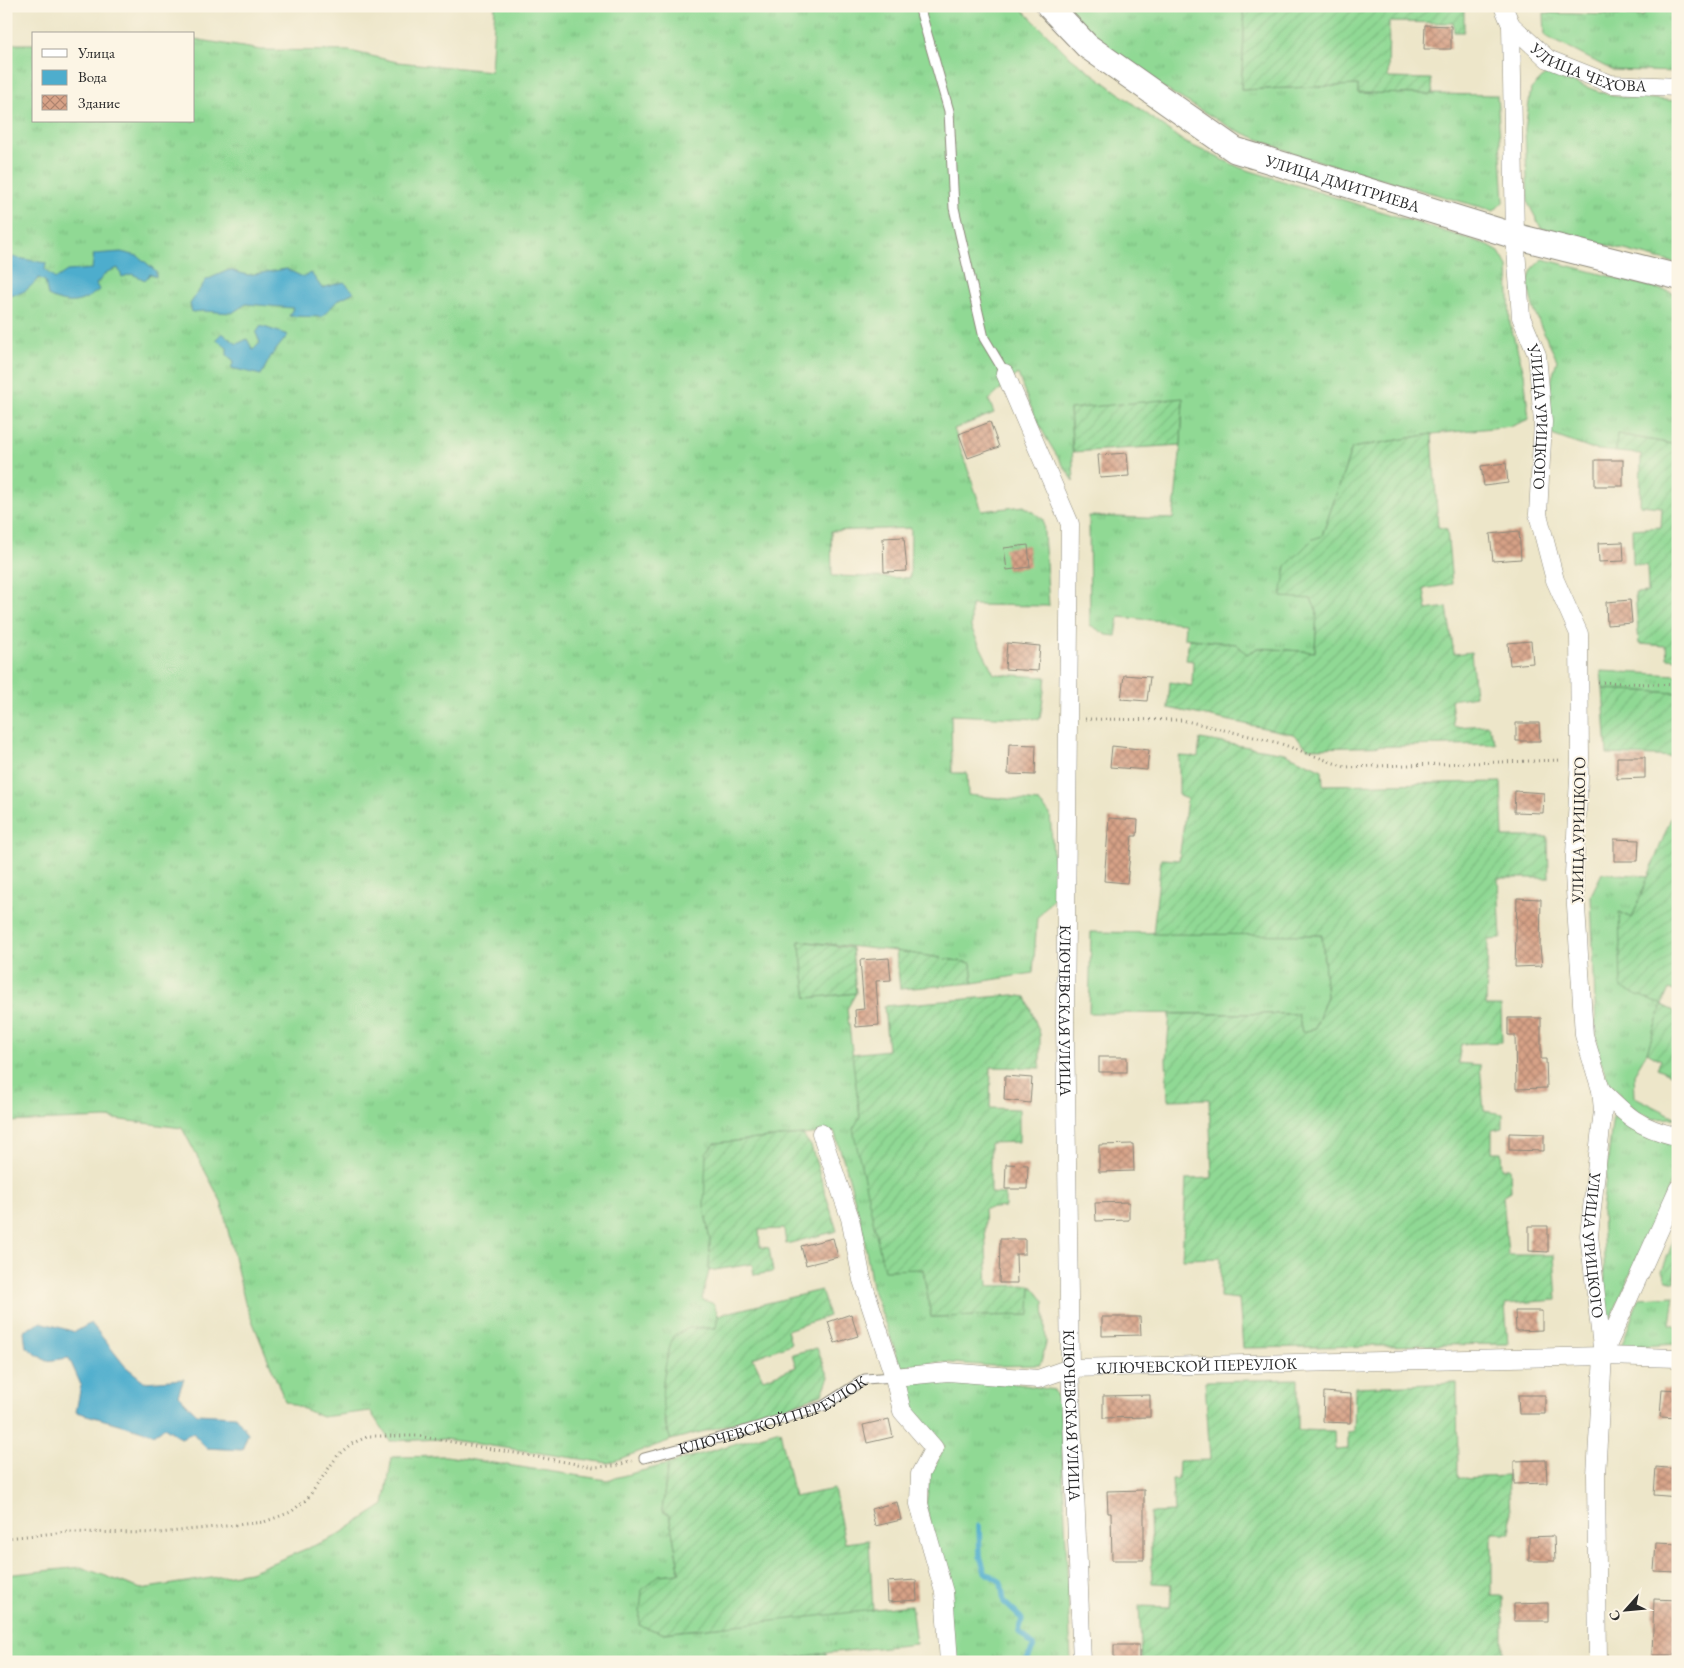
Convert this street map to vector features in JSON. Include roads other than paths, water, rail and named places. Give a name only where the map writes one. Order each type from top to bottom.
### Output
[{"type":"street","name":"УЛИЦА ДМИТРИЕВА","points":[[1049,6],[1087,46],[1235,150],[1515,236],[1678,276]]},
{"type":"street","name":"УЛИЦА УРИЦКОГО","points":[[1503,6],[1512,25],[1515,236],[1521,317],[1537,355],[1543,422],[1538,514],[1555,580],[1579,634],[1580,759],[1574,874],[1584,1035],[1600,1090],[1603,1110],[1589,1235],[1603,1356],[1596,1475],[1598,1662]]},
{"type":"street","name":"УЛИЦА ЧЕХОВА","points":[[1512,25],[1548,59],[1611,84],[1678,87]]},
{"type":"street","name":"КЛЮЧЕВСКАЯ УЛИЦА","points":[[1005,373],[1070,524],[1065,1022],[1070,1368],[1082,1662]]},
{"type":"street","points":[[1600,1090],[1627,1116],[1650,1130],[1675,1136],[1678,1135]]},
{"type":"street","points":[[821,1133],[850,1218],[862,1280],[894,1377],[902,1411],[934,1448],[920,1474],[919,1504],[944,1592],[949,1662]]},
{"type":"street","points":[[1603,1356],[1678,1188]]},
{"type":"street","name":"КЛЮЧЕВСКОЙ ПЕРЕУЛОК","points":[[894,1377],[948,1372],[1038,1379],[1070,1368],[1603,1356],[1678,1358]]},
{"type":"lane","points":[[920,6],[949,111],[954,208],[960,236],[984,338],[1005,373]]},
{"type":"lane","name":"КЛЮЧЕВСКОЙ ПЕРЕУЛОК","points":[[644,1458],[734,1434],[823,1406],[865,1379],[894,1377]]},
{"type":"water","points":[[121,252],[138,256],[156,271],[156,277],[150,274],[145,280],[132,274],[122,277],[118,268],[107,272],[96,284],[99,290],[80,301],[74,302],[62,301],[48,296],[45,281],[39,278],[21,293],[6,294],[6,261],[12,257],[46,263],[45,270],[55,279],[67,271],[92,269],[94,254]]},
{"type":"water","points":[[286,269],[303,277],[311,273],[322,288],[344,282],[354,292],[338,300],[322,317],[289,316],[293,308],[246,304],[232,313],[192,312],[190,304],[206,280],[229,270],[248,275]]},
{"type":"water","points":[[261,326],[288,335],[271,356],[261,375],[231,368],[234,361],[227,355],[227,348],[216,339],[222,333],[237,344],[247,339],[253,350],[260,343],[256,333]]},
{"type":"water","points":[[41,1322],[75,1332],[91,1323],[125,1366],[145,1382],[184,1379],[178,1395],[197,1414],[235,1416],[248,1433],[242,1450],[206,1448],[193,1433],[181,1438],[164,1427],[154,1434],[76,1412],[81,1385],[69,1358],[46,1361],[26,1347],[24,1331]]},
{"type":"waterway","points":[[979,1526],[980,1556],[985,1572],[1001,1582],[1004,1602],[1022,1619],[1019,1632],[1034,1646],[1026,1662]]}]
